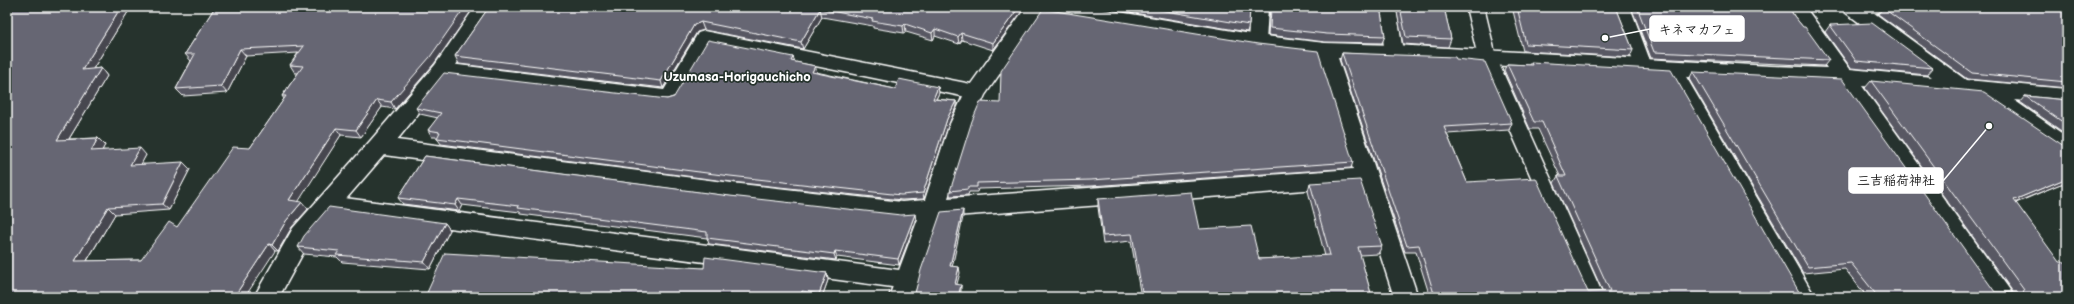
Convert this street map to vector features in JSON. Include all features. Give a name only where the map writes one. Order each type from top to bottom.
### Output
[{"type":"street","points":[[904,288],[934,209],[960,126],[976,92],[1036,7]]},
{"type":"street","points":[[1047,7],[1257,42],[1325,50],[1394,52],[1842,76],[2067,97]]},
{"type":"street","points":[[1794,7],[1842,76],[2003,297]]},
{"type":"street","points":[[1853,8],[1972,88],[2067,148]]},
{"type":"street","points":[[266,297],[302,235],[442,70],[484,9]]},
{"type":"street","points":[[1325,50],[1406,297]]},
{"type":"street","points":[[379,146],[740,192],[902,210],[934,209],[1366,177]]},
{"type":"lane","points":[[1257,42],[1259,7]]},
{"type":"lane","points":[[1387,7],[1394,52]]},
{"type":"lane","points":[[1475,7],[1487,57],[1594,297]]},
{"type":"lane","points":[[1621,7],[1643,66]]},
{"type":"lane","points":[[1853,8],[1877,7]]},
{"type":"lane","points":[[442,70],[669,97],[704,37],[976,92]]},
{"type":"lane","points":[[1672,68],[1805,297]]},
{"type":"lane","points":[[329,204],[904,288]]},
{"type":"building","points":[[7,7],[121,7],[82,70],[101,68],[57,140],[98,138],[91,151],[140,148],[130,165],[183,162],[162,204],[108,207],[75,261],[141,260],[169,222],[177,227],[233,147],[250,148],[286,96],[282,96],[303,66],[290,65],[304,46],[240,49],[221,86],[176,89],[195,54],[185,54],[215,7],[465,7],[430,57],[391,102],[377,100],[356,130],[336,128],[289,200],[302,202],[286,221],[272,245],[269,244],[234,297],[7,297]]},
{"type":"building","points":[[489,7],[1019,7],[993,43],[961,33],[958,37],[935,29],[932,33],[905,24],[903,26],[872,21],[873,19],[820,9],[801,42],[701,22],[694,25],[661,81],[455,56]]},
{"type":"building","points":[[1142,7],[1250,7],[1249,25]]},
{"type":"building","points":[[1271,7],[1380,7],[1385,36],[1327,34],[1270,28]]},
{"type":"building","points":[[1400,7],[1444,7],[1451,39],[1406,37]]},
{"type":"building","points":[[1517,7],[1616,7],[1633,50],[1526,44]]},
{"type":"building","points":[[1637,7],[1789,7],[1794,16],[1803,27],[1805,27],[1829,60],[1654,52]]},
{"type":"building","points":[[2055,7],[2067,9],[2067,82],[1972,73],[1883,8]]},
{"type":"building","points":[[1043,9],[1258,44],[1318,51],[1353,162],[1091,180],[977,183],[977,187],[968,187],[968,189],[950,191],[972,121],[980,102],[1000,103],[1001,71]]},
{"type":"building","points":[[1872,23],[1933,68],[1856,61],[1830,25]]},
{"type":"building","points":[[708,40],[793,57],[791,61],[815,66],[812,72],[895,89],[899,79],[938,87],[933,99],[956,101],[947,119],[923,193],[901,195],[730,176],[437,138],[440,132],[428,130],[441,113],[416,108],[444,73],[667,99],[674,97]]},
{"type":"building","points":[[1342,53],[1455,57],[1456,59],[1485,62],[1512,123],[1444,127],[1467,182],[1536,178],[1588,292],[1610,291],[1558,176],[1566,176],[1542,122],[1534,122],[1507,64],[1532,65],[1531,62],[1671,70],[1802,297],[1435,297],[1419,245],[1407,246]]},
{"type":"building","points":[[1693,72],[1842,79],[1995,292],[2023,293],[2024,290],[1871,81],[1984,92],[2067,148],[2067,178],[2014,200],[2059,262],[2067,262],[2067,297],[1878,297],[1851,263],[1808,267]]},
{"type":"building","points":[[2025,96],[2067,100],[2067,125]]},
{"type":"building","points":[[425,156],[730,196],[901,215],[915,214],[898,259],[835,251],[834,254],[707,238],[707,232],[518,208],[519,206],[458,199],[455,205],[398,198]]},
{"type":"building","points":[[1360,180],[1382,246],[1358,247],[1372,297],[1143,297],[1132,234],[1103,236],[1098,199],[1191,192],[1199,229],[1251,226],[1259,259],[1330,255],[1310,183]]},
{"type":"building","points":[[329,207],[445,223],[424,262],[336,255],[339,251],[298,247],[304,236]]},
{"type":"building","points":[[963,210],[950,266],[959,267],[955,284],[961,285],[958,297],[914,297],[921,270],[941,212]]},
{"type":"building","points":[[445,253],[704,268],[705,257],[827,273],[819,294],[802,291],[800,297],[745,297],[730,295],[730,297],[425,297]]},
{"type":"place","name":"キネマカフェ","points":[[1605,38]]},
{"type":"place","name":"三吉稲荷神社","points":[[1989,126]]},
{"type":"district","name":"Uzumasa-Horigauchicho","points":[[737,77]]}]
